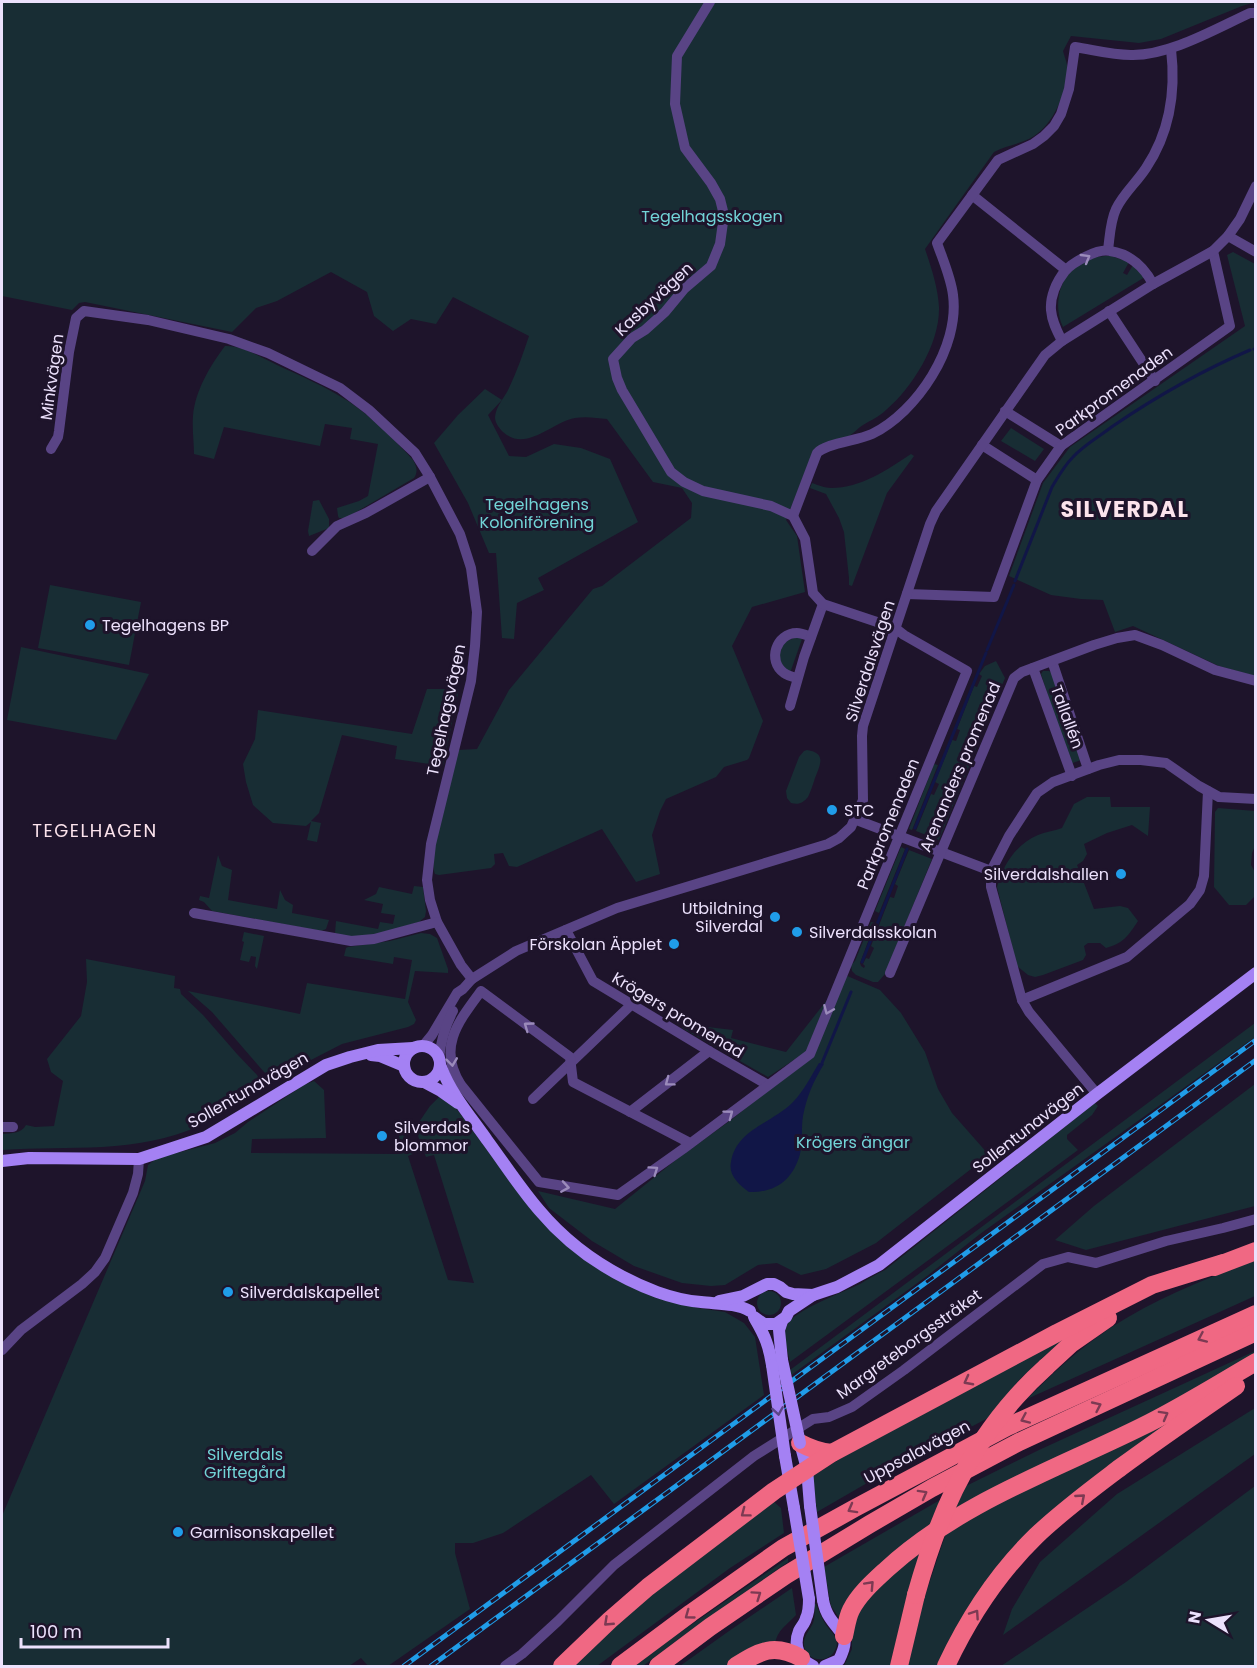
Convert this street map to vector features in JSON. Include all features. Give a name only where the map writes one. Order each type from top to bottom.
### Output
[{"type":"highway","points":[[899,1666],[916,1595],[941,1518],[975,1452],[1017,1396],[1072,1343],[1106,1318],[1177,1282],[1256,1251]]},
{"type":"highway","points":[[562,1666],[648,1587],[789,1480],[832,1453],[1125,1298],[1152,1285],[1223,1263]]},
{"type":"highway","name":"Uppsalavägen","points":[[620,1666],[783,1548],[855,1508],[1006,1427],[1256,1314]]},
{"type":"highway","points":[[658,1666],[786,1575],[932,1488],[1019,1442],[1256,1332]]},
{"type":"highway","points":[[844,1636],[851,1611],[869,1585],[897,1559],[935,1532],[961,1515],[1010,1489],[1143,1426],[1256,1362]]},
{"type":"highway","points":[[946,1666],[968,1623],[990,1591],[1036,1536],[1090,1490],[1176,1426],[1256,1374]]},
{"type":"highway","points":[[800,1443],[813,1450],[832,1453]]},
{"type":"highway","points":[[736,1666],[764,1651],[779,1650],[789,1651],[807,1664]]},
{"type":"street","name":"Kasbyvägen","points":[[710,2],[677,56],[675,104],[685,148],[720,199],[724,215],[720,244],[711,266],[684,289],[645,330],[632,338],[613,359],[622,390],[671,472],[684,482],[703,491],[771,506],[793,516]]},
{"type":"street","points":[[896,628],[823,604],[813,592],[805,539],[793,516],[816,453],[821,449],[855,441],[883,428],[909,406],[931,379],[943,356],[951,331],[953,314],[953,295],[937,243],[998,160],[1033,144],[1054,126],[1061,114],[1069,89],[1075,47],[1133,55],[1170,49],[1250,13],[1256,13]]},
{"type":"street","points":[[1108,250],[1116,208],[1146,167],[1168,121],[1173,87],[1170,49]]},
{"type":"street","name":"Silverdalsvägen","points":[[418,1047],[432,1035],[457,993],[471,979],[516,951],[617,908],[828,844],[851,827],[863,800],[863,726],[936,511],[1045,355],[1062,341],[1109,311],[1213,251],[1240,219],[1256,186]]},
{"type":"street","points":[[972,195],[1065,270]]},
{"type":"street","points":[[1228,236],[1256,252]]},
{"type":"street","points":[[1062,341],[1053,322],[1051,308],[1054,289],[1065,270],[1092,253],[1108,250],[1128,256],[1153,284]]},
{"type":"street","name":"Parkpromenaden","points":[[907,594],[994,597],[1037,480],[1061,446],[1230,326],[1213,251]]},
{"type":"street","name":"Minkvägen","points":[[51,449],[58,437],[69,352],[76,318],[84,310]]},
{"type":"street","name":"Tegelhagsvägen","points":[[84,310],[148,320],[228,339],[268,353],[340,388],[369,410],[415,453],[430,477],[460,534],[471,568],[477,612],[476,646],[471,681],[431,844],[427,880],[437,922],[471,979]]},
{"type":"street","points":[[1109,311],[1155,381]]},
{"type":"street","points":[[1005,411],[1061,446]]},
{"type":"street","points":[[982,445],[1037,480]]},
{"type":"street","points":[[312,550],[337,526],[366,513],[430,477]]},
{"type":"street","points":[[790,706],[823,604]]},
{"type":"street","name":"Parkpromenaden","points":[[572,1063],[570,1057],[481,991],[452,1036],[452,1070],[461,1085],[538,1182],[618,1195],[810,1054],[967,671],[904,635],[896,628]]},
{"type":"street","points":[[798,678],[782,672],[776,663],[775,651],[778,643],[789,635],[797,633],[811,637]]},
{"type":"street","name":"Arenanders promenad","points":[[890,974],[1014,678],[1022,672],[1109,640],[1135,635],[1215,670],[1256,681]]},
{"type":"street","name":"Tallallén","points":[[1052,661],[1088,770]]},
{"type":"street","name":"Tallallén","points":[[1033,668],[1072,776]]},
{"type":"street","points":[[1098,1094],[1029,1012],[1023,1000],[991,887],[991,871],[1009,836],[1037,793],[1053,782],[1119,760],[1166,763],[1218,796],[1256,799]]},
{"type":"street","points":[[1023,1000],[1127,957],[1190,904],[1200,890],[1204,876],[1208,790]]},
{"type":"street","points":[[854,819],[991,871]]},
{"type":"street","points":[[195,913],[351,941],[374,939],[437,922]]},
{"type":"street","name":"Krögers promenad","points":[[566,930],[592,981],[768,1085]]},
{"type":"street","name":"Sollentunavägen","points":[[440,1063],[448,1083],[464,1107],[538,1210],[570,1241],[600,1264],[634,1283],[682,1299],[741,1307],[752,1314],[758,1322],[770,1325],[813,1295],[837,1287],[879,1265],[1256,974]]},
{"type":"street","name":"Silverdalsvägen","points":[[440,1063],[440,1047],[448,1020],[461,999],[463,989]]},
{"type":"street","points":[[533,1099],[632,1005]]},
{"type":"street","points":[[418,1047],[430,1047],[437,1053],[440,1063],[436,1077],[426,1083],[413,1080],[405,1072],[405,1058],[418,1047]]},
{"type":"street","name":"Sollentunavägen","points":[[2,1161],[29,1158],[139,1159],[206,1137],[326,1065],[378,1050],[418,1047]]},
{"type":"street","points":[[630,1112],[709,1052]]},
{"type":"street","points":[[367,1054],[380,1056],[404,1066]]},
{"type":"street","points":[[572,1063],[573,1082],[690,1143]]},
{"type":"street","name":"Sollentunavägen","points":[[426,1083],[441,1090],[464,1107]]},
{"type":"street","points":[[2,1350],[21,1330],[95,1272],[105,1258],[133,1193],[139,1159]]},
{"type":"street","name":"Margreteborgsstråket","points":[[505,1666],[558,1622],[614,1565],[754,1456],[813,1419],[829,1417],[852,1407],[1043,1264],[1068,1257],[1096,1263],[1166,1241],[1256,1219]]},
{"type":"street","name":"Sollentunavägen","points":[[712,1303],[743,1296],[766,1284],[774,1284],[793,1294],[813,1295]]},
{"type":"street","points":[[754,1291],[749,1304],[777,1363],[807,1469],[822,1600],[826,1611],[844,1636],[845,1645],[838,1663],[825,1666]]},
{"type":"street","points":[[786,1292],[790,1305],[779,1330],[777,1363],[785,1456],[809,1599],[807,1617],[799,1632],[797,1650],[807,1664]]},
{"type":"green space","name":"Tegelhagsskogen","points":[[2,2],[1256,2],[1161,39],[1139,43],[1071,36],[1063,51],[1067,65],[1066,84],[1059,105],[1048,123],[1029,139],[994,152],[925,249],[937,292],[938,321],[930,349],[915,377],[881,415],[844,439],[814,449],[786,520],[797,536],[805,592],[752,607],[732,646],[763,721],[749,758],[724,767],[716,777],[666,799],[652,835],[660,874],[636,882],[602,829],[517,867],[509,866],[503,853],[494,854],[495,864],[491,868],[439,875],[435,874],[433,864],[434,850],[458,750],[477,749],[509,690],[593,589],[602,586],[691,518],[692,503],[682,488],[653,482],[607,419],[575,418],[530,438],[512,438],[503,432],[496,421],[496,413],[512,382],[529,336],[453,297],[436,324],[411,319],[393,331],[374,316],[367,292],[331,272],[277,301],[256,308],[232,332],[85,302],[79,303],[72,310],[2,296]]},
{"type":"green space","points":[[1233,252],[1255,264],[1255,676],[1219,666],[1133,626],[1115,632],[1103,600],[1051,595],[1009,576],[1043,483],[1070,447],[1245,326],[1227,255]]},
{"type":"green space","points":[[1105,256],[1129,262],[1123,273],[1127,275],[1133,265],[1145,277],[1063,327],[1058,307],[1059,296],[1066,277],[1080,263],[1090,258]]},
{"type":"green space","points":[[225,346],[252,352],[348,401],[366,414],[413,460],[416,469],[414,478],[346,518],[339,518],[337,508],[368,496],[378,444],[350,439],[352,428],[325,424],[320,446],[224,427],[214,459],[194,454],[194,407],[209,370]]},
{"type":"green space","name":"Tegelhagens Koloniförening","points":[[485,389],[502,400],[488,415],[509,456],[526,457],[554,444],[581,448],[610,459],[638,522],[538,578],[544,590],[517,603],[514,639],[502,638],[496,553],[489,553],[468,503],[434,443]]},
{"type":"green space","points":[[1011,428],[1044,449],[1035,461],[1001,441]]},
{"type":"green space","points":[[911,454],[914,456],[887,493],[852,586],[849,585],[844,532],[839,518],[826,494],[810,488],[812,483],[831,488],[853,485],[873,477]]},
{"type":"green space","points":[[319,500],[329,519],[329,528],[309,536],[313,501]]},
{"type":"green space","name":"Tegelhagens BP","points":[[50,585],[141,602],[129,665],[38,648]]},
{"type":"green space","points":[[796,637],[802,639],[790,673],[778,660],[783,643]]},
{"type":"green space","points":[[21,647],[149,674],[116,740],[7,720]]},
{"type":"green space","points":[[996,661],[1005,678],[939,840],[916,831],[931,794],[934,795],[939,784],[935,782],[952,740],[956,741],[960,730],[957,729],[974,686],[977,687],[982,676],[979,674],[985,666]]},
{"type":"green space","points":[[1043,671],[1052,673],[1081,760],[1070,764],[1041,674]]},
{"type":"green space","points":[[427,689],[459,689],[443,766],[395,759],[397,746],[342,735],[319,813],[311,821],[321,823],[317,842],[307,840],[311,822],[306,826],[273,823],[253,805],[243,764],[255,739],[258,710],[412,734]]},
{"type":"green space","points":[[807,750],[820,757],[819,769],[808,797],[801,803],[791,803],[786,791],[799,757]]},
{"type":"green space","points":[[934,764],[938,765],[912,830],[909,829]]},
{"type":"green space","points":[[1087,797],[1110,797],[1111,807],[1150,807],[1148,836],[1132,825],[1107,833],[1084,844],[1087,854],[1077,865],[1094,909],[1120,906],[1128,908],[1138,921],[1128,935],[1117,944],[1106,948],[1100,943],[1088,943],[1084,946],[1086,955],[1083,960],[1043,975],[1035,977],[1028,975],[1017,966],[997,887],[1011,856],[1023,844],[1038,835],[1062,828],[1074,804]]},
{"type":"green space","points":[[1218,808],[1255,811],[1255,846],[1251,865],[1255,872],[1255,896],[1246,905],[1229,905],[1214,887],[1215,812]]},
{"type":"green space","points":[[901,847],[905,849],[879,913],[875,911]]},
{"type":"green space","points":[[909,850],[932,859],[885,974],[878,982],[873,982],[856,975],[851,965],[855,961],[871,922],[875,923],[860,963],[861,966],[864,968],[866,958],[869,959],[874,948],[871,946],[890,897],[894,898],[898,886],[895,884]]},
{"type":"green space","points":[[218,855],[222,866],[232,870],[228,900],[277,909],[280,890],[285,900],[293,905],[292,913],[329,920],[326,929],[321,931],[212,911],[199,900],[200,896],[209,898]]},
{"type":"green space","points":[[414,886],[423,887],[426,911],[425,917],[419,922],[366,935],[344,936],[335,933],[336,921],[378,929],[380,922],[393,924],[395,915],[381,913],[383,904],[364,900],[376,894],[379,887],[412,894]]},
{"type":"green space","points":[[244,932],[264,936],[257,969],[256,957],[251,956],[249,962],[240,960]]},
{"type":"green space","points":[[421,933],[437,938],[448,973],[415,971],[408,1002],[416,1020],[414,1024],[342,1044],[273,1079],[264,1072],[212,1012],[188,991],[300,1014],[307,983],[405,999],[412,960],[394,957],[393,964],[344,956],[348,947],[390,941]]},
{"type":"green space","points":[[86,959],[175,976],[174,988],[180,989],[181,994],[257,1075],[258,1086],[201,1125],[152,1141],[103,1147],[2,1150],[2,1134],[19,1132],[26,1125],[54,1126],[63,1081],[51,1072],[47,1059],[81,1016],[87,982]]},
{"type":"green space","name":"Krögers ängar","points":[[845,975],[880,990],[901,1013],[925,1052],[938,1089],[952,1113],[989,1155],[876,1243],[826,1269],[801,1275],[777,1263],[758,1265],[725,1285],[682,1283],[634,1266],[592,1241],[549,1208],[538,1191],[615,1209],[677,1159],[731,1120],[812,1055]]},
{"type":"green space","points":[[827,1000],[806,1052],[768,1077],[682,1028],[682,1024],[733,1030],[731,1038],[786,1052]]},
{"type":"green space","points":[[1255,1023],[1255,1037],[980,1234],[927,1276],[790,1376],[790,1370]]},
{"type":"green space","name":"Silverdals Griftegård","points":[[314,1081],[324,1090],[326,1138],[252,1139],[251,1153],[399,1154],[399,1120],[401,1119],[415,1153],[408,1156],[448,1280],[474,1283],[434,1155],[426,1157],[415,1128],[430,1106],[441,1095],[456,1108],[518,1192],[596,1267],[653,1297],[725,1312],[744,1323],[755,1337],[764,1395],[614,1504],[591,1475],[503,1533],[473,1543],[455,1543],[455,1553],[470,1609],[388,1666],[368,1666],[361,1658],[349,1666],[2,1666],[2,1516],[145,1181],[148,1165],[157,1158],[215,1143],[235,1133],[304,1085]]},
{"type":"green space","points":[[1255,1084],[1255,1206],[1086,1250],[1055,1240],[1094,1206]]},
{"type":"green space","points":[[1095,1103],[1098,1106],[1092,1115],[1067,1135],[1067,1139],[1078,1150],[790,1362],[785,1334],[791,1319],[885,1270]]},
{"type":"green space","points":[[1255,1260],[1255,1296],[1027,1399],[1069,1359],[1114,1325],[1153,1303]]},
{"type":"green space","points":[[769,1291],[778,1294],[781,1303],[778,1312],[769,1315],[760,1312],[757,1303],[760,1294]]},
{"type":"green space","points":[[1067,1336],[1020,1379],[988,1418],[893,1468],[817,1512],[813,1476],[841,1458]]},
{"type":"green space","points":[[1255,1351],[1255,1355],[1147,1417],[953,1513],[966,1486]]},
{"type":"green space","points":[[1244,1374],[1058,1509],[938,1666],[906,1666],[925,1596],[947,1530]]},
{"type":"green space","points":[[1255,1408],[1255,1454],[1003,1635],[1012,1609],[1040,1562],[1117,1494]]},
{"type":"green space","points":[[1255,1486],[1255,1666],[1001,1666],[1126,1582]]},
{"type":"green space","points":[[940,1500],[928,1530],[842,1622],[831,1606],[824,1567]]},
{"type":"green space","points":[[773,1501],[781,1508],[784,1533],[730,1568],[597,1666],[569,1666],[622,1616]]},
{"type":"green space","points":[[922,1546],[890,1666],[844,1666],[852,1649],[857,1610]]},
{"type":"green space","points":[[788,1558],[788,1562],[643,1666],[635,1666],[672,1638]]},
{"type":"green space","points":[[792,1588],[796,1615],[780,1631],[775,1644],[747,1654],[727,1666],[680,1666],[729,1631]]},
{"type":"green space","points":[[814,1604],[837,1643],[832,1655],[822,1659],[808,1655],[804,1645],[814,1621]]},
{"type":"shaded area","points":[[819,1063],[824,1064],[806,1102],[800,1154],[793,1171],[788,1178],[775,1187],[749,1192],[738,1183],[731,1171],[734,1151],[748,1134],[793,1102]]},
{"type":"waterway","points":[[1015,581],[1052,487],[1077,453],[1113,426],[1163,394],[1250,350]]},
{"type":"waterway","points":[[987,650],[1014,585]]},
{"type":"waterway","points":[[915,828],[986,653]]},
{"type":"waterway","points":[[862,962],[907,849]]},
{"type":"waterway","points":[[822,1063],[851,992]]},
{"type":"railway","points":[[404,1666],[1256,1040]]},
{"type":"railway","points":[[431,1666],[1256,1060]]},
{"type":"place","name":"Tegelhagens BP","points":[[90,625]]},
{"type":"place","name":"STC","points":[[832,810]]},
{"type":"place","name":"Silverdalshallen","points":[[1121,874]]},
{"type":"place","name":"Utbildning Silverdal","points":[[775,917]]},
{"type":"place","name":"Silverdalsskolan","points":[[797,932]]},
{"type":"place","name":"Förskolan Äpplet","points":[[674,944]]},
{"type":"place","name":"Silverdals blommor","points":[[382,1136]]},
{"type":"place","name":"Silverdalskapellet","points":[[228,1292]]},
{"type":"place","name":"Garnisonskapellet","points":[[178,1532]]},
{"type":"district","name":"SILVERDAL","points":[[1125,509]]},
{"type":"district","name":"TEGELHAGEN","points":[[95,830]]}]
